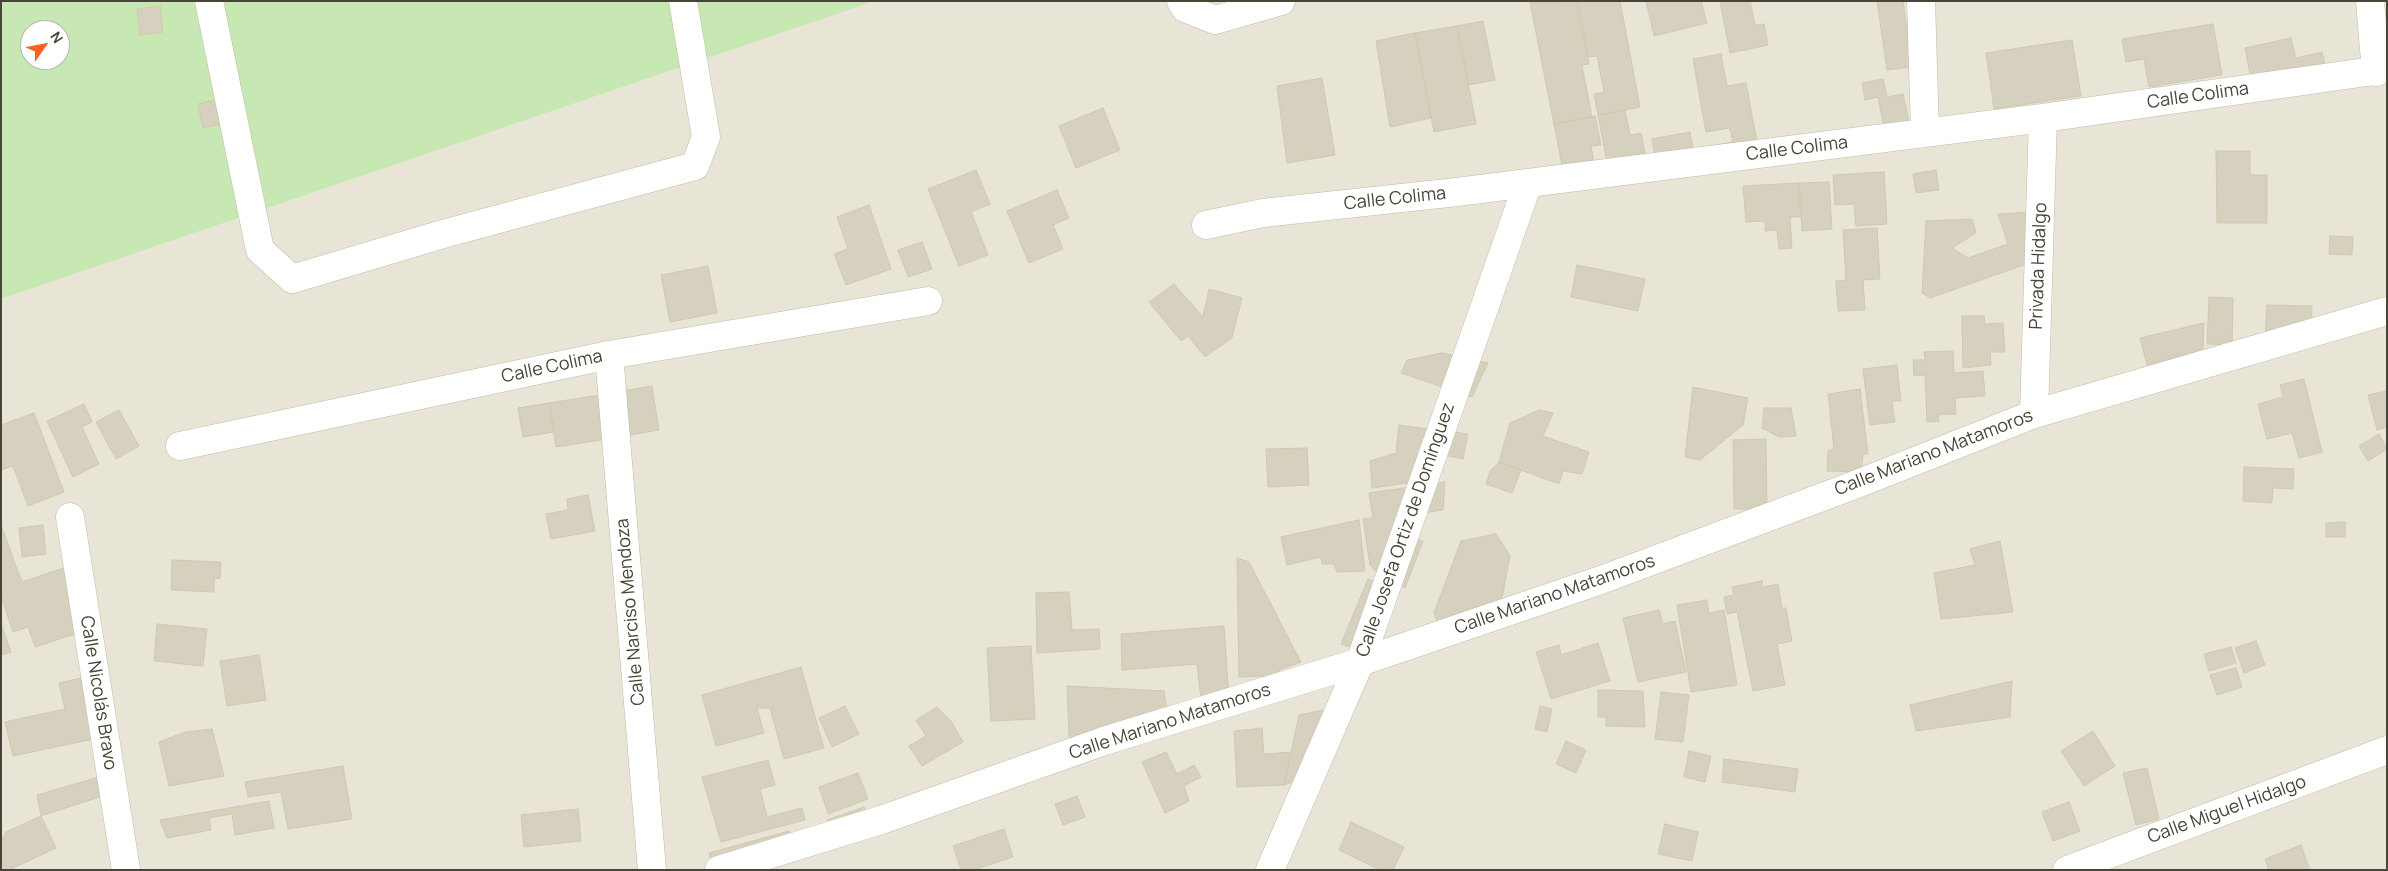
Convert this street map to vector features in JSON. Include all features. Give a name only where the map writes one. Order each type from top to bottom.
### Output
[{"type":"street","points":[[208,1],[260,250],[292,280],[443,234],[695,166],[706,137],[684,1]]},
{"type":"street","points":[[1182,1],[1185,8],[1215,20],[1281,1]]},
{"type":"street","points":[[1921,1],[1925,133]]},
{"type":"street","points":[[2370,1],[2381,71]]},
{"type":"street","name":"Calle Colima","points":[[1206,225],[1263,213],[1528,183],[1925,133],[2381,71]]},
{"type":"street","name":"Privada Hidalgo","points":[[2034,414],[2043,118]]},
{"type":"street","name":"Calle Josefa Ortiz de Domínguez","points":[[1270,870],[1360,662],[1528,183]]},
{"type":"street","name":"Calle Colima","points":[[180,446],[609,355],[928,301]]},
{"type":"street","name":"Calle Mariano Matamoros","points":[[719,870],[881,820],[1104,741],[1360,662],[1601,580],[1857,484],[2034,414],[2387,311]]},
{"type":"street","name":"Calle Narciso Mendoza","points":[[609,355],[652,870]]},
{"type":"street","name":"Calle Nicolás Bravo","points":[[70,517],[126,870]]},
{"type":"street","name":"Calle Miguel Hidalgo","points":[[2067,870],[2387,750]]},
{"type":"shaded area","points":[[875,1],[2387,1],[2387,870],[1,870],[1,299]]},
{"type":"green space","points":[[1,1],[875,1],[1,299]]},
{"type":"building","points":[[1577,1],[1620,1],[1640,107],[1598,115],[1594,94],[1604,92],[1597,56],[1588,57]]},
{"type":"building","points":[[1577,1],[1589,64],[1582,65],[1592,117],[1554,124],[1530,2]]},
{"type":"building","points":[[1646,1],[1701,1],[1707,23],[1654,36]]},
{"type":"building","points":[[1720,1],[1750,1],[1755,25],[1764,24],[1768,45],[1730,53]]},
{"type":"building","points":[[1877,1],[1903,1],[1912,67],[1887,70]]},
{"type":"building","points":[[160,6],[163,32],[140,35],[137,9]]},
{"type":"building","points":[[1483,21],[1495,80],[1469,85],[1457,26]]},
{"type":"building","points":[[2213,24],[2222,75],[2149,87],[2144,59],[2126,62],[2122,39]]},
{"type":"building","points":[[1457,26],[1476,124],[1434,132],[1415,33]]},
{"type":"building","points":[[1415,33],[1431,118],[1390,127],[1376,41]]},
{"type":"building","points":[[2291,38],[2296,58],[2322,52],[2327,72],[2253,89],[2245,48]]},
{"type":"building","points":[[2072,40],[2081,96],[1994,109],[1986,53]]},
{"type":"building","points":[[1721,54],[1727,86],[1746,83],[1759,153],[1705,147],[1733,142],[1730,128],[1706,132],[1693,59]]},
{"type":"building","points":[[1322,78],[1335,155],[1287,163],[1277,86]]},
{"type":"building","points":[[1883,79],[1887,97],[1903,94],[1909,122],[1884,127],[1878,97],[1865,100],[1862,83]]},
{"type":"building","points":[[220,99],[225,123],[203,128],[198,104]]},
{"type":"building","points":[[1103,108],[1120,150],[1076,168],[1059,126]]},
{"type":"building","points":[[1625,110],[1630,135],[1641,133],[1649,175],[1611,183],[1598,115]]},
{"type":"building","points":[[1595,116],[1601,145],[1591,146],[1597,180],[1566,186],[1554,124]]},
{"type":"building","points":[[1690,132],[1697,169],[1659,176],[1652,139]]},
{"type":"building","points":[[2216,151],[2250,151],[2250,175],[2267,175],[2267,223],[2217,223]]},
{"type":"building","points":[[976,170],[990,204],[971,212],[988,255],[959,266],[928,189]]},
{"type":"building","points":[[1936,170],[1939,190],[1916,193],[1913,174]]},
{"type":"building","points":[[1884,172],[1887,224],[1856,226],[1854,204],[1835,205],[1833,175]]},
{"type":"building","points":[[1829,182],[1832,229],[1802,231],[1799,183]]},
{"type":"building","points":[[1799,183],[1801,217],[1790,217],[1792,248],[1779,249],[1777,230],[1765,231],[1765,221],[1746,222],[1743,186]]},
{"type":"building","points":[[1057,190],[1069,218],[1053,225],[1063,249],[1029,263],[1007,211]]},
{"type":"building","points":[[869,205],[891,269],[846,285],[834,254],[848,249],[837,217]]},
{"type":"building","points":[[2030,212],[2029,263],[1930,298],[1922,293],[1926,221],[1972,219],[1976,233],[1952,248],[1968,258],[2008,244],[1998,214]]},
{"type":"building","points":[[1877,228],[1880,279],[1863,280],[1865,310],[1838,311],[1836,281],[1846,280],[1843,230]]},
{"type":"building","points":[[2330,236],[2353,237],[2352,255],[2329,254]]},
{"type":"building","points":[[922,242],[932,269],[908,277],[898,250]]},
{"type":"building","points":[[1577,265],[1645,279],[1638,311],[1571,297]]},
{"type":"building","points":[[708,266],[717,313],[670,322],[661,275]]},
{"type":"building","points":[[1174,284],[1203,317],[1209,289],[1242,298],[1232,338],[1205,357],[1188,336],[1181,341],[1149,302]]},
{"type":"building","points":[[2209,297],[2233,298],[2232,345],[2207,344]]},
{"type":"building","points":[[2267,305],[2312,306],[2311,339],[2264,354]]},
{"type":"building","points":[[1962,316],[1984,316],[1985,324],[2003,323],[2005,352],[1990,352],[1991,365],[1963,368]]},
{"type":"building","points":[[2204,323],[2203,350],[2147,365],[2140,338]]},
{"type":"building","points":[[1953,351],[1954,373],[1983,371],[1985,396],[1955,398],[1956,414],[1938,415],[1939,421],[1927,422],[1925,375],[1914,376],[1913,360],[1925,360],[1924,352]]},
{"type":"building","points":[[1442,353],[1488,363],[1472,397],[1401,373],[1407,360]]},
{"type":"building","points":[[1897,365],[1901,401],[1892,401],[1895,422],[1870,425],[1863,369]]},
{"type":"building","points":[[2304,379],[2322,452],[2299,458],[2292,433],[2267,439],[2258,404],[2283,397],[2280,385]]},
{"type":"building","points":[[652,386],[659,430],[607,439],[600,395]]},
{"type":"building","points":[[1693,387],[1748,398],[1743,425],[1700,460],[1685,457]]},
{"type":"building","points":[[1860,389],[1868,454],[1863,454],[1861,472],[1827,471],[1828,451],[1834,449],[1828,394]]},
{"type":"building","points":[[2387,391],[2387,427],[2377,430],[2368,395]]},
{"type":"building","points":[[600,395],[607,439],[556,447],[549,403]]},
{"type":"building","points":[[549,403],[554,432],[523,437],[518,408]]},
{"type":"building","points":[[84,404],[92,422],[82,427],[99,464],[73,477],[47,421]]},
{"type":"building","points":[[1764,408],[1791,408],[1796,436],[1779,437],[1762,428]]},
{"type":"building","points":[[119,410],[139,446],[116,459],[96,422]]},
{"type":"building","points":[[1539,410],[1553,413],[1543,436],[1589,452],[1582,474],[1563,471],[1559,484],[1499,462],[1510,423]]},
{"type":"building","points":[[34,413],[64,492],[28,506],[13,466],[1,470],[1,425]]},
{"type":"building","points":[[1399,425],[1468,434],[1463,459],[1444,455],[1423,481],[1372,488],[1370,461],[1396,453]]},
{"type":"building","points":[[2379,434],[2387,449],[2368,461],[2359,446]]},
{"type":"building","points":[[1766,439],[1767,509],[1734,509],[1733,440]]},
{"type":"building","points":[[1307,448],[1309,485],[1268,487],[1266,449]]},
{"type":"building","points":[[1499,462],[1521,470],[1512,493],[1486,484],[1490,471]]},
{"type":"building","points":[[2244,467],[2294,469],[2293,489],[2273,488],[2272,503],[2243,501]]},
{"type":"building","points":[[1445,482],[1443,510],[1416,514],[1413,538],[1423,541],[1405,588],[1379,575],[1370,565],[1363,519],[1373,518],[1369,493]]},
{"type":"building","points":[[588,495],[595,531],[551,539],[546,514],[568,510],[567,499]]},
{"type":"building","points":[[1359,520],[1365,571],[1337,572],[1334,564],[1322,564],[1321,557],[1287,565],[1281,537]]},
{"type":"building","points":[[2345,522],[2345,537],[2326,537],[2326,523]]},
{"type":"building","points":[[1,525],[22,582],[69,566],[90,629],[35,647],[28,627],[13,632],[1,596]]},
{"type":"building","points":[[43,525],[46,554],[22,557],[19,528]]},
{"type":"building","points":[[1496,534],[1510,556],[1498,619],[1442,635],[1434,613],[1461,541]]},
{"type":"building","points":[[2000,541],[2013,612],[1941,619],[1934,573],[1975,565],[1970,549]]},
{"type":"building","points":[[1237,558],[1249,562],[1301,662],[1279,670],[1283,682],[1264,684],[1263,676],[1239,677]]},
{"type":"building","points":[[172,560],[221,562],[220,578],[214,579],[214,592],[171,590]]},
{"type":"building","points":[[1368,579],[1394,589],[1376,655],[1341,644]]},
{"type":"building","points":[[1762,581],[1763,587],[1778,584],[1782,608],[1786,608],[1792,641],[1777,644],[1785,685],[1753,691],[1737,612],[1727,614],[1724,597],[1734,595],[1732,587]]},
{"type":"building","points":[[1069,592],[1072,630],[1099,629],[1100,649],[1037,653],[1036,593]]},
{"type":"building","points":[[1707,600],[1709,613],[1724,610],[1737,685],[1691,692],[1677,605]]},
{"type":"building","points":[[1659,610],[1663,624],[1675,621],[1686,672],[1638,682],[1623,618]]},
{"type":"building","points":[[1,623],[11,652],[1,655]]},
{"type":"building","points":[[157,624],[207,629],[203,666],[154,661]]},
{"type":"building","points":[[1224,626],[1229,700],[1202,708],[1197,664],[1122,670],[1121,634]]},
{"type":"building","points":[[2256,641],[2265,665],[2244,673],[2235,648]]},
{"type":"building","points":[[1598,643],[1610,681],[1551,699],[1536,652],[1559,645],[1561,655]]},
{"type":"building","points":[[1031,646],[1035,719],[991,721],[987,648]]},
{"type":"building","points":[[2231,647],[2236,663],[2209,671],[2204,654]]},
{"type":"building","points":[[259,655],[266,700],[227,706],[220,661]]},
{"type":"building","points":[[801,667],[824,748],[784,759],[770,708],[757,708],[764,733],[716,746],[702,695]]},
{"type":"building","points":[[2236,668],[2242,687],[2217,695],[2210,675]]},
{"type":"building","points":[[90,676],[103,737],[13,756],[5,722],[65,709],[59,683]]},
{"type":"building","points":[[2012,681],[2010,717],[1916,731],[1910,705]]},
{"type":"building","points":[[1067,686],[1164,691],[1169,721],[1070,756]]},
{"type":"building","points":[[1598,690],[1643,691],[1645,727],[1606,726],[1606,717],[1598,717]]},
{"type":"building","points":[[1661,692],[1689,695],[1683,742],[1655,739]]},
{"type":"building","points":[[1348,705],[1326,771],[1284,785],[1299,715]]},
{"type":"building","points":[[845,706],[859,734],[832,747],[819,718]]},
{"type":"building","points":[[1540,706],[1552,709],[1547,732],[1535,729]]},
{"type":"building","points":[[937,707],[951,721],[963,742],[922,766],[909,746],[926,736],[916,720]]},
{"type":"building","points":[[1262,728],[1264,754],[1291,752],[1284,785],[1237,787],[1234,731]]},
{"type":"building","points":[[212,729],[224,776],[169,786],[159,742],[185,732]]},
{"type":"building","points":[[2093,731],[2115,766],[2084,786],[2061,751]]},
{"type":"building","points":[[1566,741],[1586,750],[1576,773],[1556,764]]},
{"type":"building","points":[[1689,751],[1711,756],[1705,782],[1684,777]]},
{"type":"building","points":[[1166,752],[1177,774],[1194,765],[1201,777],[1184,786],[1189,801],[1165,813],[1142,762]]},
{"type":"building","points":[[1724,759],[1798,769],[1795,792],[1722,782]]},
{"type":"building","points":[[768,760],[775,785],[760,789],[767,817],[802,808],[805,820],[721,842],[702,777]]},
{"type":"building","points":[[343,766],[352,819],[288,829],[281,792],[248,797],[245,782]]},
{"type":"building","points":[[2147,768],[2159,819],[2136,825],[2123,773]]},
{"type":"building","points":[[858,773],[868,799],[828,814],[819,787]]},
{"type":"building","points":[[106,775],[112,793],[41,816],[37,795]]},
{"type":"building","points":[[1077,796],[1085,817],[1063,825],[1055,804]]},
{"type":"building","points":[[269,801],[274,828],[235,835],[232,814],[209,818],[211,830],[167,838],[160,820]]},
{"type":"building","points":[[2069,802],[2080,831],[2053,841],[2042,812]]},
{"type":"building","points":[[864,807],[870,823],[832,836],[827,820]]},
{"type":"building","points":[[578,809],[581,841],[524,847],[521,815]]},
{"type":"building","points":[[41,816],[56,848],[9,870],[1,870],[1,841],[6,832]]},
{"type":"building","points":[[1351,822],[1404,847],[1393,870],[1380,870],[1339,850]]},
{"type":"building","points":[[1665,824],[1698,832],[1692,861],[1658,854]]},
{"type":"building","points":[[1004,829],[1013,857],[973,870],[961,870],[953,846]]},
{"type":"building","points":[[789,831],[796,856],[714,870],[709,853]]},
{"type":"building","points":[[2301,845],[2310,870],[2269,870],[2265,859]]}]
